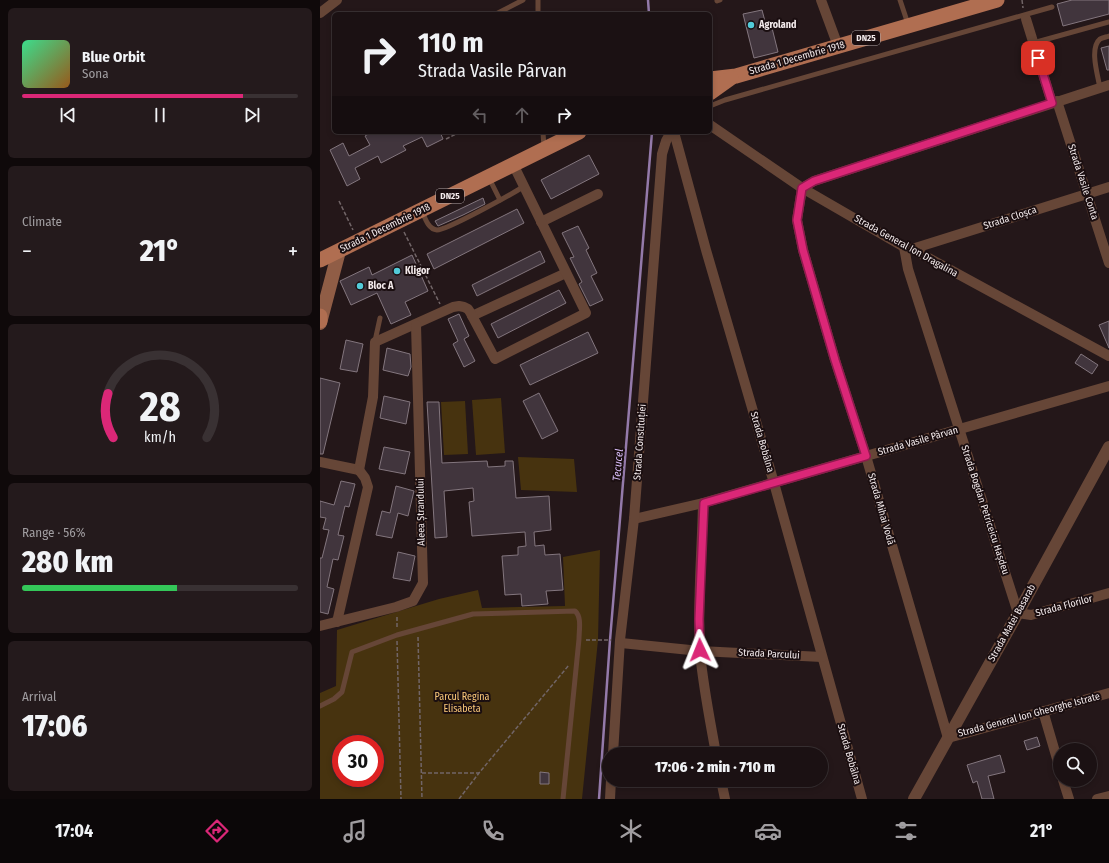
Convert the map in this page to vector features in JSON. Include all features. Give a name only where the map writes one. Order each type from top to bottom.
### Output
[{"type":"main road","name":"Strada 1 Decembrie 1918","points":[[712,79],[736,76],[996,0]]},
{"type":"main road","name":"Strada 1 Decembrie 1918","points":[[712,91],[736,76]]},
{"type":"main road","name":"Strada 1 Decembrie 1918","points":[[320,260],[575,134]]},
{"type":"main road","points":[[320,322],[339,251]]},
{"type":"main road","points":[[320,316],[320,322]]},
{"type":"street","points":[[320,13],[337,0]]},
{"type":"street","points":[[821,0],[838,46]]},
{"type":"street","name":"Strada Vasile Conta","points":[[1025,17],[1087,194],[1109,263]]},
{"type":"street","points":[[802,188],[814,181],[1105,86]]},
{"type":"street","name":"Strada General Ion Dragalina","points":[[712,126],[802,188],[908,248],[1109,356]]},
{"type":"street","name":"Strada Constituției","points":[[614,747],[621,642],[634,519],[662,154],[666,141],[671,134]]},
{"type":"street","name":"Strada Bobâlna","points":[[673,134],[774,483],[862,799]]},
{"type":"street","points":[[359,470],[373,397],[375,342],[416,325],[443,311],[459,306],[468,309],[495,359],[586,313],[523,188],[513,164]]},
{"type":"street","name":"Strada Cloșca","points":[[908,248],[1109,187]]},
{"type":"street","name":"Strada Mihai Vodă","points":[[802,188],[797,220],[803,250],[835,360],[866,456],[948,738]]},
{"type":"street","points":[[540,222],[598,194]]},
{"type":"street","name":"Strada Bogdan Petriceicu Hașdeu","points":[[908,248],[908,269],[1018,613]]},
{"type":"street","points":[[472,316],[566,273]]},
{"type":"street","name":"Aleea Ștrandului","points":[[320,626],[396,607],[413,601],[423,583],[416,325]]},
{"type":"street","name":"Strada Vasile Pârvan","points":[[634,519],[704,503],[1109,386]]},
{"type":"street","name":"Strada Matei Basarab","points":[[914,799],[1109,447]]},
{"type":"street","points":[[320,462],[359,470],[365,478],[368,487],[337,622]]},
{"type":"street","points":[[704,503],[699,619],[700,650],[715,747]]},
{"type":"street","name":"Strada Florilor","points":[[1018,613],[1031,615],[1109,593]]},
{"type":"street","name":"Strada Parcului","points":[[621,642],[700,650],[822,657]]},
{"type":"street","name":"Strada General Ion Gheorghe Istrate","points":[[948,738],[1109,693]]},
{"type":"street","points":[[1043,711],[1053,745]]},
{"type":"street","points":[[610,799],[611,787]]},
{"type":"street","points":[[722,787],[725,799]]},
{"type":"street","points":[[1065,787],[1069,799]]},
{"type":"street","points":[[1097,799],[1109,796]]},
{"type":"lane","points":[[500,12],[523,0]]},
{"type":"lane","points":[[538,0],[538,12]]},
{"type":"lane","points":[[900,0],[909,25]]},
{"type":"lane","points":[[712,105],[725,100],[1025,17],[1052,7]]},
{"type":"lane","points":[[1033,43],[1109,22]]},
{"type":"lane","points":[[1105,86],[1094,52],[1100,39],[1109,36]]},
{"type":"lane","points":[[543,134],[544,149]]},
{"type":"lane","points":[[488,176],[500,200]]},
{"type":"lane","points":[[421,210],[428,224],[437,230],[450,225],[523,188]]},
{"type":"lane","points":[[375,342],[380,318]]},
{"type":"lane","points":[[320,706],[334,700],[342,692],[352,652],[397,635],[473,614],[575,611],[578,613],[579,617],[579,639],[563,799]]},
{"type":"path","points":[[1022,0],[1025,17]]},
{"type":"path","points":[[446,139],[456,134]]},
{"type":"path","points":[[339,201],[359,241]]},
{"type":"path","points":[[399,221],[443,311]]},
{"type":"path","points":[[396,607],[401,799]]},
{"type":"path","points":[[418,629],[422,799]]},
{"type":"path","points":[[579,639],[621,642]]},
{"type":"path","points":[[459,799],[577,656]]},
{"type":"path","points":[[422,773],[479,773]]},
{"type":"green space","points":[[501,398],[505,453],[476,455],[472,400]]},
{"type":"green space","points":[[465,401],[468,454],[444,455],[441,402]]},
{"type":"green space","points":[[518,457],[574,459],[577,492],[521,490]]},
{"type":"green space","name":"Parcul Regina Elisabeta","points":[[600,550],[598,640],[582,799],[320,799],[320,693],[336,686],[337,630],[439,599],[478,590],[482,608],[565,606],[563,557]]},
{"type":"building","points":[[1072,0],[1109,0],[1109,14],[1063,26],[1057,4]]},
{"type":"building","points":[[762,10],[767,29],[772,28],[778,52],[754,58],[743,14]]},
{"type":"building","points":[[1109,46],[1109,70],[1107,70],[1101,48]]},
{"type":"building","points":[[368,134],[441,134],[443,139],[427,147],[422,137],[403,146],[406,150],[381,163],[378,156],[355,168],[360,179],[347,186],[330,150],[343,143],[349,156],[370,145],[365,136]]},
{"type":"building","points":[[589,155],[599,174],[551,199],[541,180]]},
{"type":"building","points":[[483,198],[485,204],[463,215],[438,226],[435,221]]},
{"type":"building","points":[[517,209],[524,223],[434,269],[427,254]]},
{"type":"building","points":[[578,226],[589,248],[586,250],[597,273],[591,276],[603,300],[590,306],[579,284],[582,282],[570,258],[574,257],[562,233]]},
{"type":"building","points":[[540,251],[545,262],[477,296],[472,285]]},
{"type":"building","points":[[412,255],[428,291],[405,302],[411,315],[391,324],[377,293],[351,305],[340,281],[369,267],[372,275]]},
{"type":"building","points":[[559,290],[566,303],[498,338],[491,324]]},
{"type":"building","points":[[459,314],[469,336],[464,339],[475,361],[464,367],[453,344],[458,341],[448,319]]},
{"type":"building","points":[[1109,321],[1109,348],[1099,325]]},
{"type":"building","points":[[588,332],[598,353],[530,385],[520,365]]},
{"type":"building","points":[[346,340],[363,344],[357,372],[340,369]]},
{"type":"building","points":[[387,348],[410,354],[411,367],[408,376],[383,370]]},
{"type":"building","points":[[1081,354],[1098,365],[1092,374],[1075,363]]},
{"type":"building","points":[[320,378],[340,383],[323,454],[320,454]]},
{"type":"building","points":[[539,393],[558,431],[542,439],[523,401]]},
{"type":"building","points":[[384,396],[410,402],[406,424],[380,418]]},
{"type":"building","points":[[427,402],[439,402],[442,463],[487,461],[488,467],[505,466],[505,461],[513,461],[516,498],[549,496],[551,530],[534,532],[535,546],[544,545],[545,555],[560,554],[563,590],[546,591],[548,604],[522,606],[521,594],[505,595],[502,556],[518,555],[518,547],[526,546],[525,532],[472,536],[469,502],[474,501],[473,488],[444,491],[447,537],[435,538]]},
{"type":"building","points":[[384,447],[410,452],[405,474],[379,469]]},
{"type":"building","points":[[341,481],[355,484],[349,507],[345,506],[338,535],[344,536],[338,560],[333,559],[327,587],[334,589],[328,614],[320,612],[320,558],[322,558],[329,530],[323,529],[326,518],[320,517],[320,501],[334,505]]},
{"type":"building","points":[[396,486],[414,491],[408,516],[398,513],[392,538],[376,535],[382,511],[390,513]]},
{"type":"building","points":[[398,552],[415,556],[410,581],[393,578]]},
{"type":"building","points":[[1037,737],[1040,746],[1027,750],[1024,741]]},
{"type":"building","points":[[1000,755],[1005,772],[988,776],[994,799],[982,799],[977,781],[973,783],[967,765]]},
{"type":"building","points":[[540,772],[549,773],[549,784],[540,784]]},
{"type":"waterway","name":"Tecucel","points":[[648,0],[649,12]]},
{"type":"waterway","name":"Tecucel","points":[[599,799],[610,640],[652,134]]},
{"type":"place","name":"Agroland","points":[[751,25]]},
{"type":"place","name":"Kligor","points":[[397,271]]},
{"type":"place","name":"Bloc A","points":[[360,286]]},
{"type":"route","points":[[700,650],[699,619],[704,503],[866,456],[835,360],[799,234],[797,220],[802,188],[814,181],[1052,103],[1038,58]]}]
